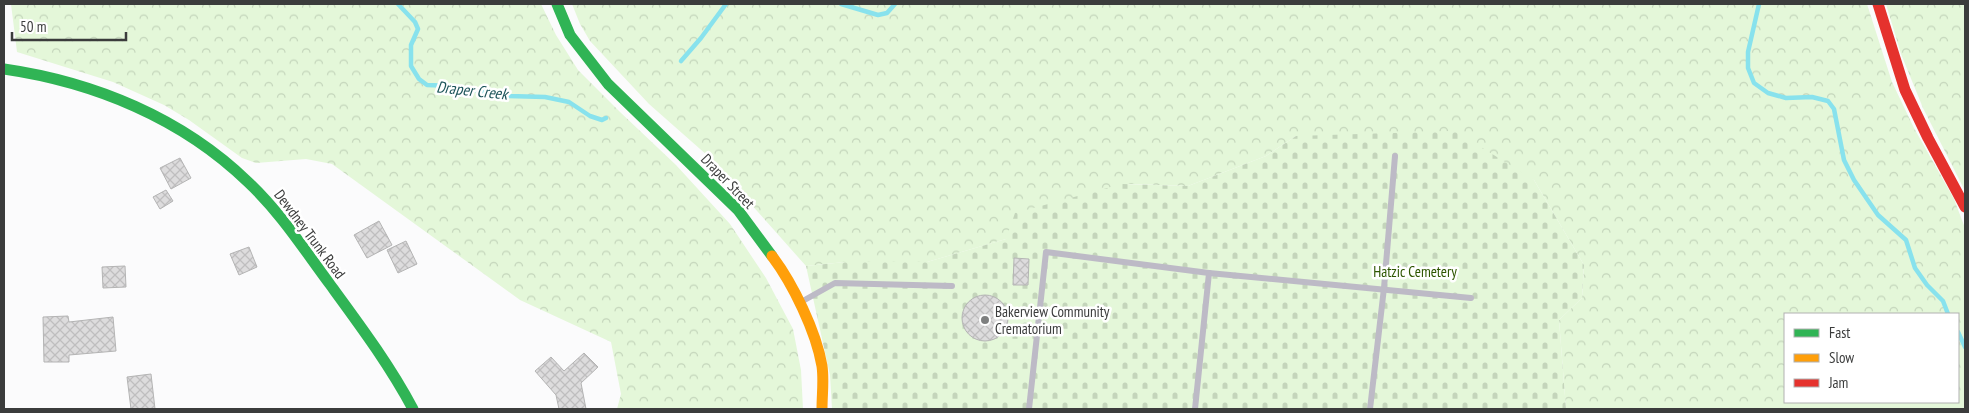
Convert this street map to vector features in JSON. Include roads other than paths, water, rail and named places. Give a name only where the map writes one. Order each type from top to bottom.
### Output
[{"type":"street","name":"Draper Street","points":[[557,4],[570,35],[584,56],[608,84],[738,210],[783,270],[813,332],[822,367],[822,409]]},
{"type":"street","points":[[1878,4],[1905,90],[1965,207]]},
{"type":"street","name":"Dewdney Trunk Road","points":[[4,69],[56,78],[118,98],[167,122],[207,147],[240,174],[273,207],[299,242],[395,375],[413,409]]},
{"type":"lane","points":[[1370,409],[1384,288],[1395,156]]},
{"type":"lane","points":[[1029,409],[1046,252],[1209,273],[1384,288],[1471,298]]},
{"type":"lane","points":[[1195,409],[1209,273]]},
{"type":"lane","points":[[800,303],[835,282],[952,286]]},
{"type":"waterway","name":"Draper Creek","points":[[398,4],[415,22],[418,29],[411,45],[411,66],[419,79],[427,85],[453,86],[508,96],[545,97],[569,102],[590,116],[602,120],[606,118]]},
{"type":"waterway","name":"Draper Creek","points":[[681,61],[726,4]]},
{"type":"waterway","name":"Draper Creek","points":[[841,4],[878,15],[887,13],[895,4]]},
{"type":"waterway","name":"Draper Creek","points":[[1759,4],[1748,52],[1748,68],[1754,83],[1768,93],[1786,98],[1812,97],[1828,101],[1834,109],[1844,160],[1854,180],[1878,215],[1906,240],[1915,268],[1927,285],[1943,301],[1948,313]]},
{"type":"waterway","name":"Draper Creek","points":[[1959,334],[1965,347]]},
{"type":"place","name":"Bakerview Community Crematorium","points":[[985,320]]},
{"type":"park label","name":"Hatzic Cemetery","points":[[1415,271]]}]
